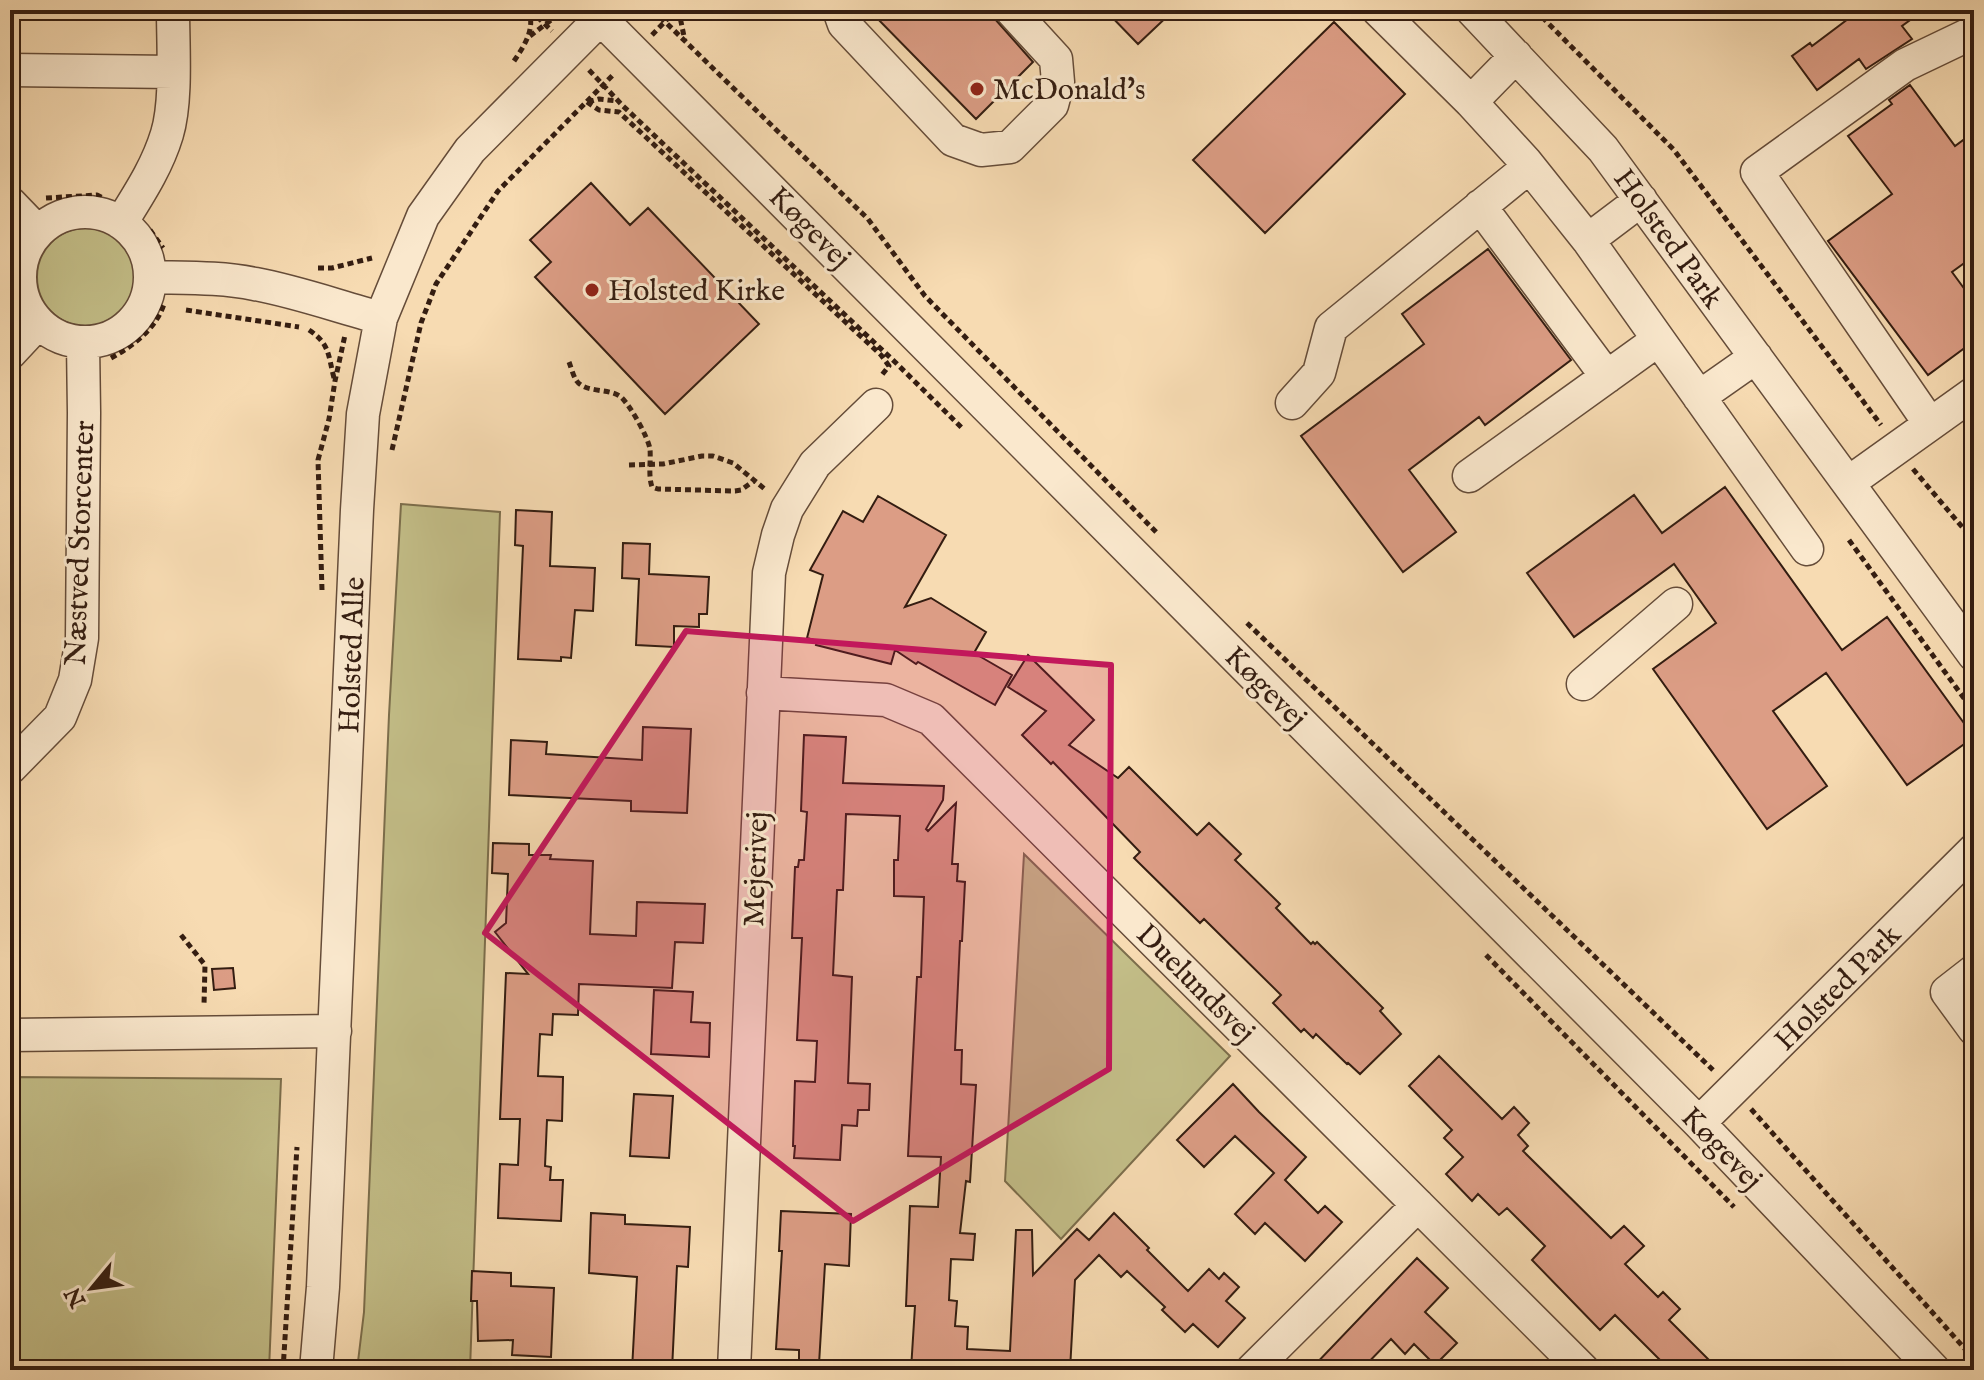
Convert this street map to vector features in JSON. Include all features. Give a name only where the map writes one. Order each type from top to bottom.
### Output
[{"type":"street","points":[[121,223],[149,179],[168,132],[173,72],[173,10]]},
{"type":"street","points":[[839,10],[844,24],[953,140],[981,150],[1010,147],[1052,105],[1058,82],[1056,59],[1011,10]]},
{"type":"street","points":[[1378,10],[1471,102],[1588,240],[1807,549]]},
{"type":"street","name":"Holsted Park","points":[[1472,10],[1603,149],[1974,655]]},
{"type":"street","name":"Holsted Alle","points":[[316,1370],[323,1287],[363,414],[381,318],[423,216],[470,150],[600,13]]},
{"type":"street","name":"Køgevej","points":[[600,13],[1699,1123],[1934,1370]]},
{"type":"street","points":[[1930,424],[1757,172],[1905,65],[1974,32]]},
{"type":"street","points":[[1471,102],[1516,56]]},
{"type":"street","points":[[10,70],[173,72]]},
{"type":"street","points":[[1292,403],[1319,373],[1331,328],[1529,167]]},
{"type":"street","points":[[1588,240],[1641,200]]},
{"type":"street","points":[[1480,206],[1607,377]]},
{"type":"street","points":[[160,269],[138,316],[123,330],[84,352],[52,333],[25,337],[27,306],[21,287],[21,268],[26,248],[23,217],[56,218],[78,212],[101,214],[121,223],[137,237],[147,256],[160,269],[254,284],[381,318]]},
{"type":"street","points":[[1469,476],[1658,340]]},
{"type":"street","name":"Næstved Storcenter","points":[[10,768],[60,717],[75,680],[82,638],[84,352]]},
{"type":"street","points":[[1699,397],[1756,357]]},
{"type":"street","points":[[1848,483],[1974,393]]},
{"type":"street","name":"Mejerivej","points":[[734,1370],[769,573],[787,509],[815,464],[876,405]]},
{"type":"street","points":[[1583,684],[1676,604]]},
{"type":"street","name":"Duelundsvej","points":[[763,693],[886,700],[931,719],[1583,1370]]},
{"type":"street","name":"Holsted Park","points":[[1699,1123],[1974,850]]},
{"type":"street","points":[[1974,971],[1947,992],[1974,1029]]},
{"type":"street","points":[[10,1035],[335,1031]]},
{"type":"street","points":[[1252,1370],[1418,1205]]},
{"type":"path","points":[[528,10],[531,16],[528,38]]},
{"type":"path","points":[[523,45],[564,10]]},
{"type":"path","points":[[653,10],[868,219],[925,296],[1163,538]]},
{"type":"path","points":[[664,22],[676,10]]},
{"type":"path","points":[[683,10],[680,17],[685,42]]},
{"type":"path","points":[[1535,10],[1674,150],[1921,480],[1974,541]]},
{"type":"path","points":[[392,452],[421,323],[436,284],[498,191],[587,102],[599,99],[618,100],[895,362]]},
{"type":"path","points":[[587,102],[599,110],[619,112],[881,355],[889,366],[869,390],[876,405]]},
{"type":"path","points":[[23,217],[11,267],[11,301],[25,337]]},
{"type":"path","points":[[84,352],[112,357],[137,342],[162,312],[166,298],[160,269]]},
{"type":"path","points":[[178,309],[310,330],[323,340],[335,381]]},
{"type":"path","points":[[162,312],[170,310]]},
{"type":"path","points":[[569,362],[577,382],[582,386],[623,399],[650,446],[652,487],[735,491],[755,480]]},
{"type":"path","points":[[629,465],[675,463],[713,456],[733,463],[787,509]]},
{"type":"path","points":[[1849,540],[1974,712]]},
{"type":"path","points":[[1239,616],[1734,1090],[1974,1359]]},
{"type":"path","points":[[181,935],[205,965],[204,1005],[207,1011]]},
{"type":"path","points":[[283,1370],[297,1139]]},
{"type":"highlighted area","points":[[686,631],[1111,665],[1109,1069],[853,1221],[485,933]]},
{"type":"shaded area","points":[[86,228],[105,232],[121,242],[131,258],[135,277],[131,296],[121,312],[105,322],[86,326],[67,322],[51,312],[41,296],[37,277],[41,258],[51,242],[67,232]]},
{"type":"shaded area","points":[[401,504],[500,512],[470,1370],[357,1370],[364,1312]]},
{"type":"shaded area","points":[[1024,854],[1230,1056],[1061,1239],[1005,1181]]},
{"type":"shaded area","points":[[10,1077],[281,1079],[269,1370],[10,1370]]},
{"type":"building","name":"McDonald's","points":[[869,10],[987,10],[1033,62],[976,119]]},
{"type":"building","points":[[1105,10],[1174,10],[1138,44]]},
{"type":"building","points":[[1860,10],[1924,10],[1902,26],[1912,39],[1866,69],[1859,59],[1817,90],[1792,56],[1810,43],[1812,46]]},
{"type":"building","points":[[1334,22],[1405,94],[1265,233],[1193,160]]},
{"type":"building","points":[[1910,85],[1955,146],[1974,132],[1974,256],[1952,272],[1974,302],[1974,341],[1928,375],[1828,241],[1892,194],[1848,136],[1892,104],[1889,100]]},
{"type":"building","name":"Holsted Kirke","points":[[591,183],[630,225],[648,208],[759,324],[665,414],[535,277],[551,262],[530,240]]},
{"type":"building","points":[[1488,249],[1571,360],[1485,425],[1479,417],[1409,470],[1456,532],[1403,572],[1301,436],[1424,344],[1402,314]]},
{"type":"building","points":[[1725,487],[1842,650],[1887,617],[1974,737],[1907,785],[1826,673],[1773,711],[1827,786],[1767,829],[1653,669],[1716,623],[1674,564],[1574,637],[1527,573],[1634,495],[1662,533]]},
{"type":"building","points":[[878,496],[946,535],[905,607],[931,598],[986,632],[974,653],[1012,675],[995,705],[895,650],[891,664],[816,645],[817,641],[807,638],[823,575],[810,570],[843,511],[863,522]]},
{"type":"building","points":[[516,510],[552,512],[550,566],[595,568],[593,611],[575,610],[571,658],[561,657],[561,661],[518,659],[523,546],[515,545]]},
{"type":"building","points":[[623,543],[650,544],[649,574],[709,577],[707,614],[699,614],[699,627],[674,626],[674,647],[636,645],[639,579],[622,578]]},
{"type":"building","points":[[1028,655],[1094,720],[1069,745],[1118,778],[1129,767],[1197,835],[1209,823],[1241,854],[1235,860],[1280,904],[1276,908],[1311,944],[1317,942],[1383,1008],[1380,1011],[1401,1034],[1360,1074],[1316,1034],[1313,1038],[1304,1029],[1301,1032],[1273,1003],[1281,995],[1204,919],[1200,923],[1134,858],[1140,852],[1053,762],[1051,764],[1022,735],[1046,711],[1008,687]]},
{"type":"building","points":[[643,727],[691,729],[687,813],[631,811],[631,801],[509,795],[511,740],[547,742],[546,754],[642,760]]},
{"type":"building","points":[[804,735],[846,737],[843,783],[944,786],[943,800],[926,829],[928,831],[956,803],[952,864],[958,864],[957,881],[965,882],[955,1050],[962,1050],[961,1084],[976,1085],[970,1182],[966,1181],[960,1233],[975,1234],[973,1260],[951,1259],[949,1300],[957,1301],[955,1326],[968,1327],[967,1349],[1010,1351],[1016,1230],[1032,1230],[1033,1275],[1077,1229],[1089,1240],[1114,1213],[1188,1291],[1209,1269],[1219,1279],[1224,1273],[1239,1287],[1226,1301],[1245,1318],[1218,1347],[1193,1324],[1185,1332],[1162,1310],[1165,1307],[1127,1271],[1121,1277],[1099,1255],[1075,1280],[1070,1370],[911,1370],[915,1306],[906,1306],[910,1206],[938,1207],[941,1157],[908,1156],[924,897],[894,896],[894,860],[898,860],[900,816],[846,814],[843,890],[837,890],[833,975],[852,977],[848,1083],[870,1084],[869,1110],[858,1110],[857,1126],[842,1125],[840,1160],[794,1158],[795,1081],[815,1082],[817,1041],[797,1040],[802,938],[792,938],[795,867],[798,867],[799,860],[804,860],[807,812],[801,811]]},
{"type":"building","points":[[493,843],[529,844],[529,855],[551,855],[550,859],[593,861],[590,934],[636,936],[637,902],[705,904],[703,943],[675,942],[672,988],[579,984],[578,1015],[553,1014],[552,1035],[540,1034],[538,1076],[563,1077],[562,1121],[547,1120],[545,1166],[551,1167],[550,1180],[563,1180],[561,1221],[498,1218],[500,1164],[518,1165],[520,1119],[500,1119],[506,973],[528,974],[495,932],[506,923],[508,874],[492,873]]},
{"type":"building","points":[[233,968],[235,988],[214,990],[212,969]]},
{"type":"building","points":[[654,990],[693,992],[691,1022],[710,1023],[709,1057],[651,1054]]},
{"type":"building","points":[[1439,1056],[1502,1119],[1514,1107],[1529,1123],[1518,1135],[1528,1146],[1523,1151],[1611,1238],[1624,1226],[1644,1246],[1625,1264],[1658,1297],[1663,1292],[1680,1309],[1669,1320],[1708,1359],[1697,1370],[1670,1370],[1615,1315],[1600,1330],[1532,1260],[1545,1246],[1507,1208],[1499,1215],[1478,1194],[1472,1201],[1446,1174],[1463,1157],[1444,1138],[1452,1130],[1409,1086]]},
{"type":"building","points":[[1233,1084],[1306,1157],[1285,1180],[1318,1213],[1325,1206],[1342,1222],[1305,1261],[1265,1223],[1255,1234],[1235,1214],[1274,1173],[1235,1136],[1204,1167],[1177,1140]]},
{"type":"building","points":[[634,1094],[673,1096],[669,1158],[630,1156]]},
{"type":"building","points":[[781,1211],[851,1214],[849,1266],[825,1264],[819,1364],[799,1363],[799,1350],[776,1349],[782,1251],[779,1251]]},
{"type":"building","points":[[591,1213],[625,1215],[625,1224],[690,1227],[688,1267],[677,1266],[672,1370],[632,1370],[637,1277],[589,1273]]},
{"type":"building","points":[[1417,1258],[1448,1288],[1425,1312],[1457,1343],[1435,1365],[1414,1344],[1405,1354],[1391,1339],[1361,1370],[1310,1370]]},
{"type":"building","points":[[472,1271],[511,1273],[511,1286],[554,1288],[551,1357],[512,1355],[513,1340],[478,1341],[477,1301],[471,1301]]},
{"type":"place","name":"McDonald's","points":[[977,89]]},
{"type":"place","name":"Holsted Kirke","points":[[592,290]]}]
